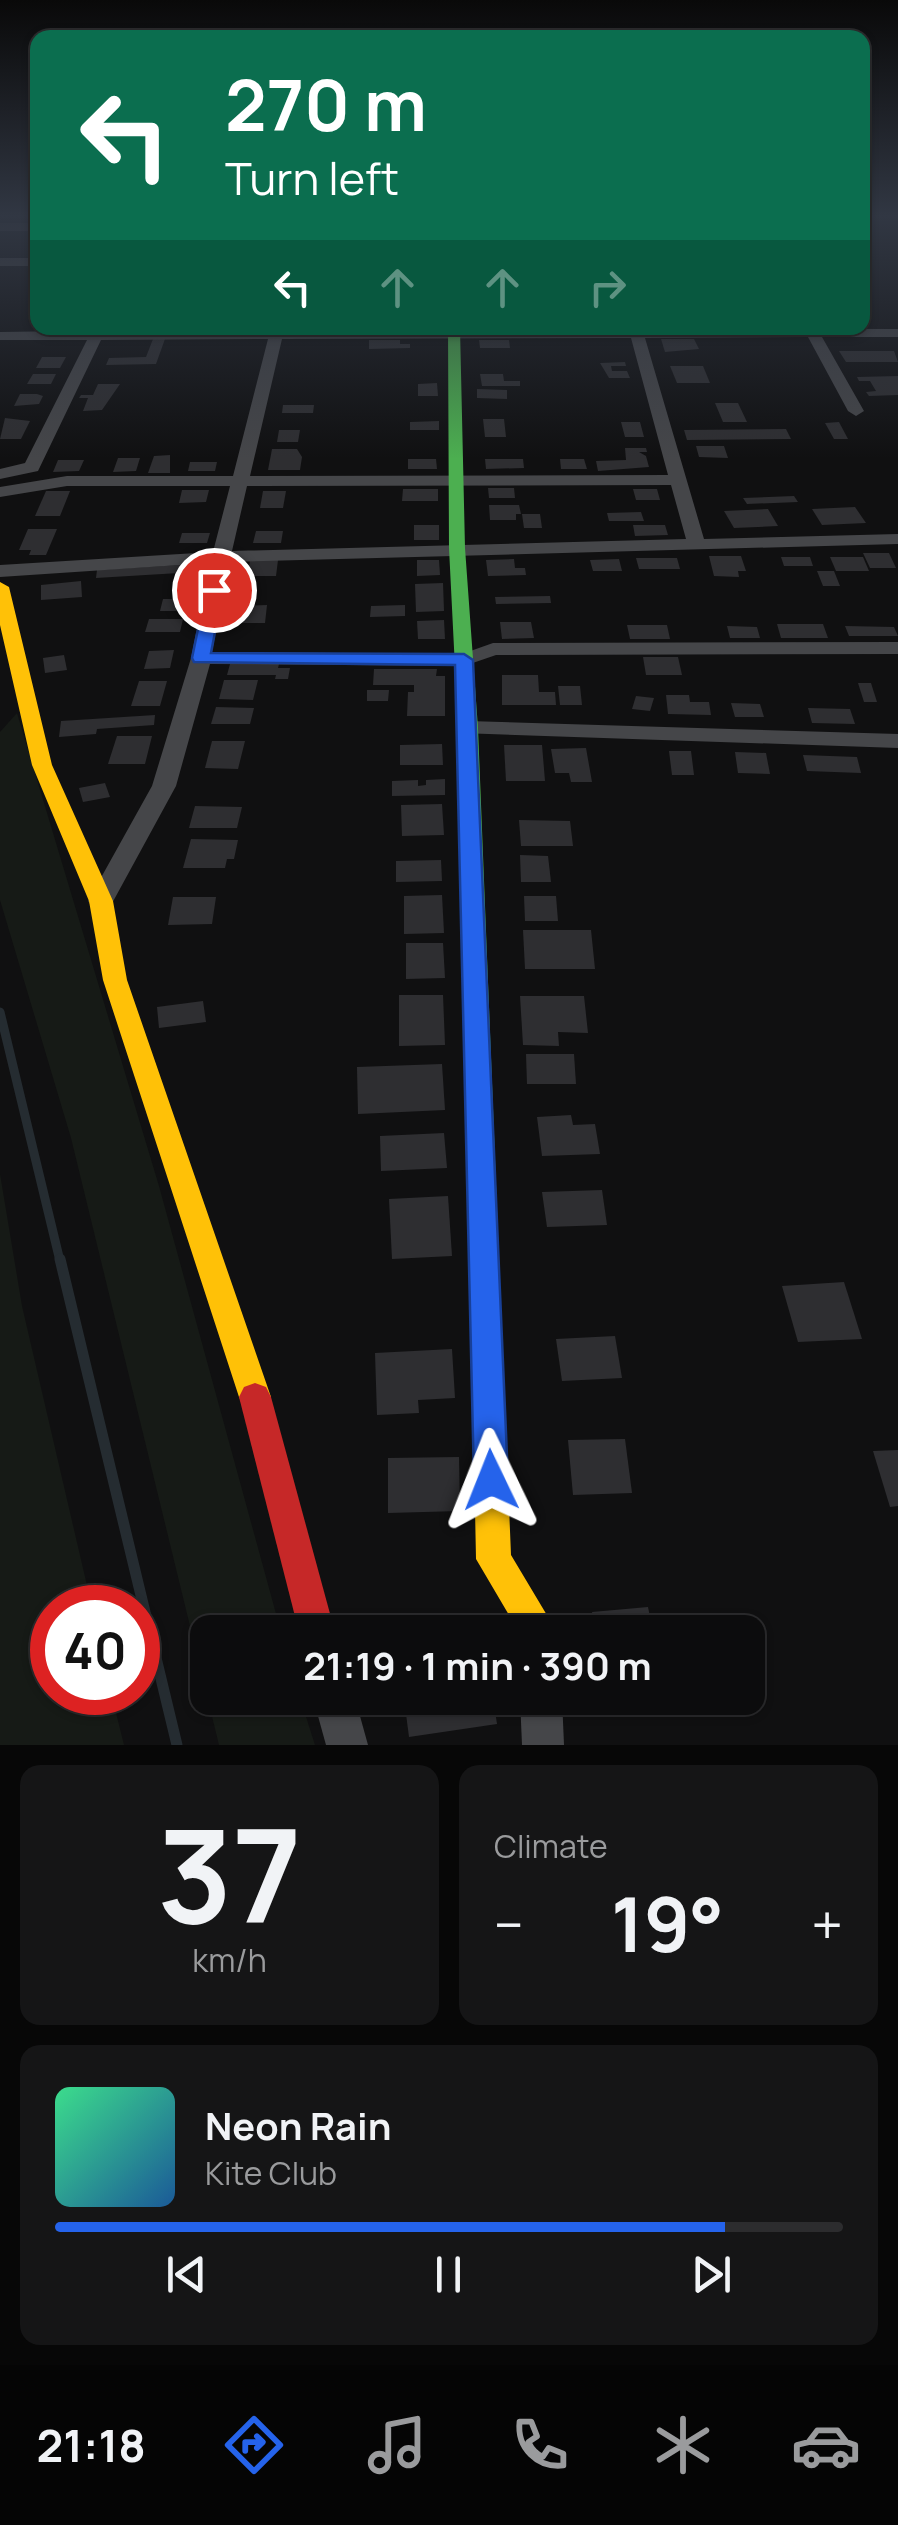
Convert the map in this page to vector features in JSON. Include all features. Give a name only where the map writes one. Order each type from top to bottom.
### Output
[{"type":"street","points":[[870,331],[898,332]]},
{"type":"street","points":[[0,336],[96,335],[32,467],[0,474]]},
{"type":"street","points":[[101,902],[164,786],[201,658],[221,556],[276,335]]},
{"type":"street","points":[[454,335],[457,548],[468,728],[494,1559],[529,1615]]},
{"type":"street","points":[[637,335],[696,542]]},
{"type":"street","points":[[815,335],[856,411]]},
{"type":"street","points":[[0,492],[67,481],[678,480]]},
{"type":"street","points":[[0,571],[221,556],[898,539]]},
{"type":"street","points":[[0,587],[42,766],[101,902],[115,980],[249,1376],[312,1615]]},
{"type":"street","points":[[201,658],[464,660],[492,649],[898,648]]},
{"type":"street","points":[[468,728],[898,741]]},
{"type":"street","points":[[339,1715],[347,1745]]},
{"type":"street","points":[[542,1715],[543,1745]]},
{"type":"shaded area","points":[[17,713],[159,1186],[276,1615],[190,1615],[190,1626],[71,1138],[0,900],[0,732]]},
{"type":"shaded area","points":[[0,1174],[22,1306],[87,1585],[30,1585],[30,1715],[116,1715],[124,1745],[0,1745]]},
{"type":"shaded area","points":[[212,1715],[305,1715],[315,1745],[219,1745]]},
{"type":"building","points":[[153,339],[165,339],[156,364],[106,365],[109,358],[146,357]]},
{"type":"building","points":[[661,339],[694,339],[699,349],[665,352]]},
{"type":"building","points":[[369,340],[400,340],[400,344],[410,344],[410,348],[369,349]]},
{"type":"building","points":[[479,340],[509,340],[510,348],[480,348]]},
{"type":"building","points":[[839,351],[894,351],[898,362],[846,362]]},
{"type":"building","points":[[42,357],[66,357],[60,368],[36,368]]},
{"type":"building","points":[[625,362],[626,366],[611,366],[612,371],[627,371],[630,378],[609,378],[600,363]]},
{"type":"building","points":[[670,366],[703,366],[710,383],[677,383]]},
{"type":"building","points":[[33,374],[56,374],[51,384],[27,384]]},
{"type":"building","points":[[480,374],[503,374],[504,381],[520,381],[520,386],[482,386]]},
{"type":"building","points":[[898,376],[898,395],[869,396],[866,392],[876,391],[870,381],[859,381],[857,377]]},
{"type":"building","points":[[437,383],[438,396],[418,396],[418,384]]},
{"type":"building","points":[[98,384],[120,384],[102,410],[83,411],[88,398],[79,398],[93,395]]},
{"type":"building","points":[[477,389],[507,390],[507,399],[477,398]]},
{"type":"building","points":[[20,394],[43,396],[39,404],[14,406]]},
{"type":"building","points":[[715,403],[738,403],[747,422],[723,422]]},
{"type":"building","points":[[283,405],[314,405],[313,413],[282,413]]},
{"type":"building","points":[[5,418],[30,421],[21,439],[0,439]]},
{"type":"building","points":[[483,419],[504,419],[506,437],[485,437]]},
{"type":"building","points":[[439,421],[439,430],[410,430],[410,422]]},
{"type":"building","points":[[621,422],[640,422],[644,437],[625,437]]},
{"type":"building","points":[[839,422],[848,439],[834,439],[825,423]]},
{"type":"building","points":[[786,429],[791,439],[687,440],[684,430]]},
{"type":"building","points":[[279,430],[300,430],[298,442],[277,442]]},
{"type":"building","points":[[696,446],[724,446],[728,458],[699,457]]},
{"type":"building","points":[[625,448],[646,448],[647,452],[639,452],[646,456],[649,467],[598,471],[596,461],[626,460]]},
{"type":"building","points":[[272,449],[297,449],[302,457],[300,470],[268,470]]},
{"type":"building","points":[[170,455],[170,473],[148,473],[154,456]]},
{"type":"building","points":[[118,458],[140,458],[136,471],[113,472]]},
{"type":"building","points":[[408,459],[436,459],[437,469],[408,469]]},
{"type":"building","points":[[485,459],[523,459],[524,468],[486,469]]},
{"type":"building","points":[[560,459],[584,459],[587,469],[561,469]]},
{"type":"building","points":[[58,460],[84,460],[79,471],[53,472]]},
{"type":"building","points":[[190,462],[217,462],[215,471],[188,471]]},
{"type":"building","points":[[488,488],[514,488],[515,498],[489,498]]},
{"type":"building","points":[[403,489],[438,489],[438,501],[402,501]]},
{"type":"building","points":[[633,489],[657,489],[660,500],[636,500]]},
{"type":"building","points":[[182,490],[209,490],[206,502],[179,503]]},
{"type":"building","points":[[46,491],[70,491],[60,516],[35,516]]},
{"type":"building","points":[[263,491],[286,491],[283,508],[260,508]]},
{"type":"building","points":[[794,496],[798,502],[747,504],[743,498]]},
{"type":"building","points":[[489,505],[519,505],[521,514],[516,514],[516,520],[490,520]]},
{"type":"building","points":[[855,507],[866,523],[822,525],[812,509]]},
{"type":"building","points":[[768,509],[778,526],[734,528],[724,511]]},
{"type":"building","points":[[641,512],[644,521],[609,521],[607,513]]},
{"type":"building","points":[[522,514],[540,514],[542,528],[524,528]]},
{"type":"building","points":[[414,525],[439,525],[439,540],[414,540]]},
{"type":"building","points":[[633,525],[665,525],[668,535],[635,536]]},
{"type":"building","points":[[28,529],[57,529],[46,555],[29,555],[31,550],[19,550]]},
{"type":"building","points":[[256,531],[283,531],[281,543],[253,543]]},
{"type":"building","points":[[182,533],[210,533],[207,543],[179,543]]},
{"type":"building","points":[[863,553],[889,553],[896,568],[870,568]]},
{"type":"building","points":[[709,556],[741,556],[746,571],[738,571],[739,577],[714,576]]},
{"type":"building","points":[[781,557],[810,557],[813,566],[784,566]]},
{"type":"building","points":[[830,557],[863,557],[869,571],[836,571]]},
{"type":"building","points":[[636,558],[677,558],[680,569],[639,569]]},
{"type":"building","points":[[514,559],[515,568],[525,568],[526,575],[488,576],[486,560]]},
{"type":"building","points":[[619,559],[622,571],[593,571],[590,560]]},
{"type":"building","points":[[250,560],[278,560],[276,576],[248,576]]},
{"type":"building","points":[[417,560],[439,560],[440,575],[417,576]]},
{"type":"building","points":[[196,564],[197,580],[180,581],[179,573],[96,578],[97,570]]},
{"type":"building","points":[[817,571],[834,571],[840,586],[823,586]]},
{"type":"building","points":[[81,581],[82,597],[41,600],[41,585]]},
{"type":"building","points":[[443,583],[444,611],[416,612],[415,584]]},
{"type":"building","points":[[550,596],[551,603],[496,604],[495,597]]},
{"type":"building","points":[[163,599],[186,599],[183,611],[160,611]]},
{"type":"building","points":[[267,605],[265,623],[237,623],[240,606]]},
{"type":"building","points":[[405,605],[405,616],[370,617],[371,606]]},
{"type":"building","points":[[149,619],[183,619],[180,632],[145,632]]},
{"type":"building","points":[[444,620],[445,639],[418,639],[417,621]]},
{"type":"building","points":[[500,622],[531,622],[534,638],[502,639]]},
{"type":"building","points":[[777,624],[823,624],[828,638],[781,638]]},
{"type":"building","points":[[627,625],[667,625],[670,639],[630,639]]},
{"type":"building","points":[[727,626],[757,627],[760,638],[730,638]]},
{"type":"building","points":[[845,626],[894,627],[898,636],[849,636]]},
{"type":"building","points":[[174,650],[170,668],[144,669],[149,651]]},
{"type":"building","points":[[64,655],[67,670],[45,673],[43,658]]},
{"type":"building","points":[[643,657],[678,657],[682,675],[646,675]]},
{"type":"building","points":[[230,664],[279,664],[278,668],[290,668],[288,679],[275,679],[276,675],[227,675]]},
{"type":"building","points":[[374,669],[437,669],[436,676],[445,676],[445,716],[407,716],[408,692],[414,692],[414,685],[373,685]]},
{"type":"building","points":[[502,675],[538,675],[539,692],[555,692],[556,705],[502,705]]},
{"type":"building","points":[[224,680],[258,680],[253,700],[219,699]]},
{"type":"building","points":[[139,681],[167,681],[160,706],[131,706]]},
{"type":"building","points":[[858,683],[871,683],[877,702],[864,702]]},
{"type":"building","points":[[558,686],[580,686],[582,705],[560,705]]},
{"type":"building","points":[[367,690],[389,690],[388,701],[367,701]]},
{"type":"building","points":[[666,695],[689,695],[690,702],[709,702],[711,715],[668,714]]},
{"type":"building","points":[[636,696],[654,698],[650,711],[632,709]]},
{"type":"building","points":[[731,703],[760,704],[764,717],[735,717]]},
{"type":"building","points":[[216,707],[254,708],[250,724],[211,724]]},
{"type":"building","points":[[808,708],[850,709],[855,724],[812,723]]},
{"type":"building","points":[[155,715],[154,725],[97,729],[96,734],[59,737],[61,721]]},
{"type":"building","points":[[117,736],[152,736],[145,764],[108,764]]},
{"type":"building","points":[[212,741],[245,741],[238,769],[205,768]]},
{"type":"building","points":[[442,744],[443,765],[400,765],[400,745]]},
{"type":"building","points":[[504,745],[542,745],[545,781],[506,781]]},
{"type":"building","points":[[586,748],[592,782],[571,782],[569,773],[555,773],[551,749]]},
{"type":"building","points":[[669,751],[691,751],[694,775],[672,775]]},
{"type":"building","points":[[735,752],[766,753],[770,774],[738,773]]},
{"type":"building","points":[[803,755],[857,757],[861,773],[807,771]]},
{"type":"building","points":[[445,779],[445,795],[392,796],[392,781],[418,780],[418,786],[426,785],[426,780]]},
{"type":"building","points":[[105,783],[110,797],[83,802],[79,788]]},
{"type":"building","points":[[442,804],[444,835],[402,836],[401,805]]},
{"type":"building","points":[[195,806],[242,807],[237,828],[189,828]]},
{"type":"building","points":[[519,820],[570,821],[573,846],[521,846]]},
{"type":"building","points":[[191,839],[238,840],[234,859],[227,859],[225,868],[183,868]]},
{"type":"building","points":[[520,855],[548,856],[551,882],[521,882]]},
{"type":"building","points":[[441,860],[442,881],[396,882],[396,861]]},
{"type":"building","points":[[442,895],[444,933],[404,934],[404,896]]},
{"type":"building","points":[[524,896],[556,896],[558,921],[525,921]]},
{"type":"building","points":[[173,897],[216,897],[212,924],[168,925]]},
{"type":"building","points":[[523,930],[591,930],[595,969],[525,969]]},
{"type":"building","points":[[406,943],[443,943],[445,978],[406,979]]},
{"type":"building","points":[[399,995],[443,995],[445,1045],[399,1046]]},
{"type":"building","points":[[520,996],[584,996],[588,1033],[558,1032],[559,1046],[523,1045]]},
{"type":"building","points":[[203,1001],[206,1022],[159,1028],[157,1007]]},
{"type":"building","points":[[526,1054],[574,1054],[576,1084],[527,1084]]},
{"type":"building","points":[[442,1064],[445,1110],[358,1114],[357,1067]]},
{"type":"building","points":[[571,1115],[573,1125],[595,1124],[600,1154],[542,1156],[537,1117]]},
{"type":"building","points":[[444,1133],[447,1168],[381,1171],[380,1136]]},
{"type":"building","points":[[602,1190],[607,1225],[547,1227],[542,1192]]},
{"type":"building","points":[[448,1196],[452,1256],[392,1259],[389,1199]]},
{"type":"building","points":[[844,1282],[862,1339],[798,1342],[782,1286]]},
{"type":"building","points":[[615,1336],[622,1378],[562,1381],[556,1339]]},
{"type":"building","points":[[452,1349],[455,1398],[418,1400],[419,1413],[377,1415],[375,1353]]},
{"type":"building","points":[[625,1439],[632,1493],[573,1495],[568,1440]]},
{"type":"building","points":[[898,1450],[898,1506],[890,1507],[873,1451]]},
{"type":"building","points":[[459,1457],[460,1511],[388,1513],[388,1458]]},
{"type":"building","points":[[648,1607],[650,1615],[593,1615],[592,1612]]},
{"type":"building","points":[[406,1715],[496,1715],[497,1724],[409,1737]]},
{"type":"waterway","points":[[0,1012],[60,1261]]},
{"type":"waterway","points":[[60,1259],[177,1745]]},
{"type":"traffic: fast","points":[[454,335],[457,548],[468,728],[486,1311]]},
{"type":"traffic: slow","points":[[0,587],[42,765],[101,901],[115,980],[255,1397]]},
{"type":"traffic: slow","points":[[486,1311],[494,1559],[529,1615]]},
{"type":"traffic: jam","points":[[255,1397],[313,1615]]},
{"type":"route","points":[[214,590],[201,658],[464,660],[491,1480]]}]
